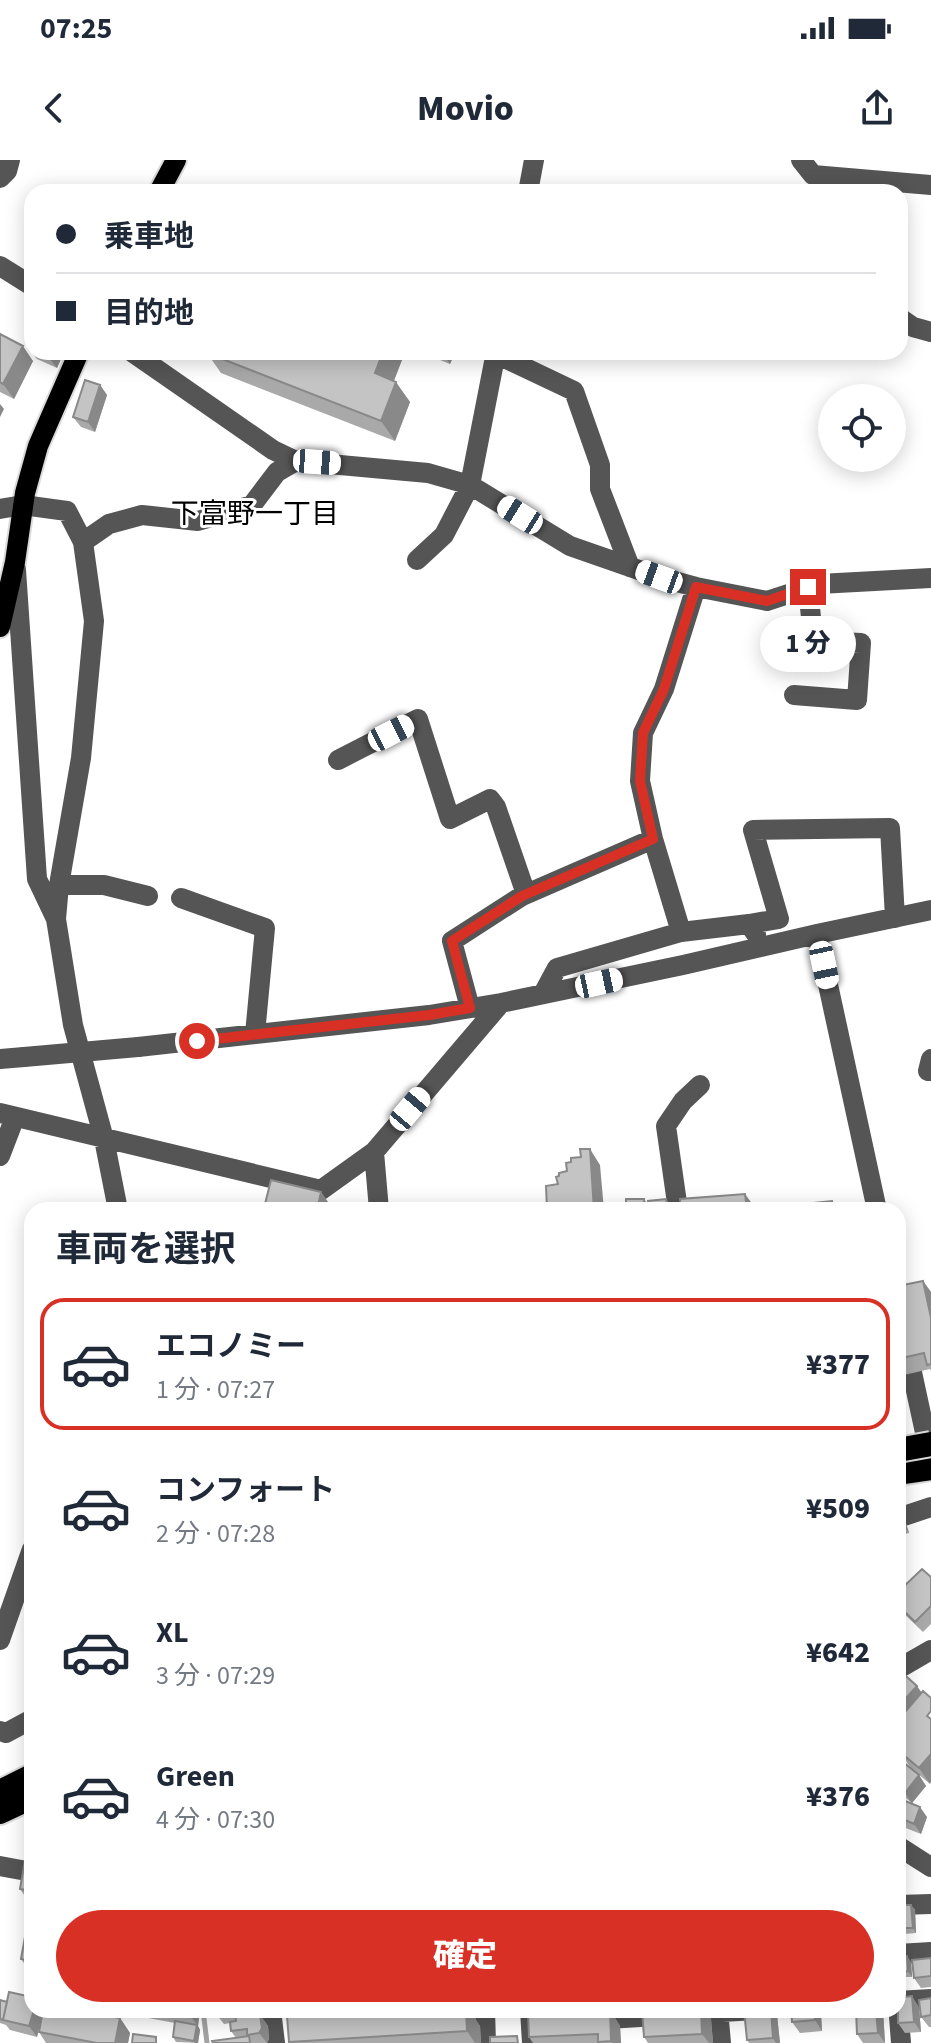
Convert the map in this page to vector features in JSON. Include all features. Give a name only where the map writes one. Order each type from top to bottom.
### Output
[{"type":"highway","points":[[906,1449],[931,1444]]},
{"type":"highway","points":[[906,1472],[931,1468]]},
{"type":"highway","points":[[0,1792],[24,1780]]},
{"type":"highway","points":[[0,1812],[24,1801]]},
{"type":"main road","points":[[163,184],[176,160]]},
{"type":"main road","points":[[0,627],[15,562],[23,505],[38,446],[76,360]]},
{"type":"street","points":[[0,178],[7,171],[10,160]]},
{"type":"street","points":[[530,184],[534,160]]},
{"type":"street","points":[[807,167],[931,185]]},
{"type":"street","points":[[0,266],[24,281]]},
{"type":"street","points":[[908,324],[931,332]]},
{"type":"street","points":[[144,360],[273,450],[296,461],[428,473],[470,485],[570,546],[696,587],[767,601],[819,584],[931,578]]},
{"type":"street","points":[[417,560],[444,535],[470,485],[495,360]]},
{"type":"street","points":[[510,360],[574,391],[600,465],[600,489],[630,567]]},
{"type":"street","points":[[83,542],[109,524],[142,515],[198,521],[252,505],[277,472],[296,461]]},
{"type":"street","points":[[0,509],[23,505],[67,511],[83,542],[94,621],[81,758],[56,919],[73,1025],[104,1139],[116,1202]]},
{"type":"street","points":[[15,562],[37,879],[56,919]]},
{"type":"street","points":[[681,932],[653,839],[640,781],[643,733],[664,689],[696,587]]},
{"type":"street","points":[[794,695],[857,700],[861,643],[817,641],[813,638],[808,587]]},
{"type":"street","points":[[338,760],[418,719],[450,819],[490,799],[496,807],[526,894]]},
{"type":"street","points":[[543,994],[557,968],[681,932],[779,919],[753,830],[890,828],[895,918]]},
{"type":"street","points":[[470,1008],[452,941],[526,894],[653,839]]},
{"type":"street","points":[[59,885],[104,885],[148,896]]},
{"type":"street","points":[[181,898],[265,928],[255,1034]]},
{"type":"street","points":[[0,1059],[429,1015],[683,965],[931,910]]},
{"type":"street","points":[[749,924],[765,946]]},
{"type":"street","points":[[817,934],[875,1202]]},
{"type":"street","points":[[0,1156],[8,1115],[321,1190],[374,1152],[501,1003]]},
{"type":"street","points":[[931,1059],[928,1071],[931,1071]]},
{"type":"street","points":[[677,1202],[666,1126],[683,1101],[700,1085]]},
{"type":"street","points":[[374,1152],[378,1202]]},
{"type":"street","points":[[906,1369],[925,1402],[931,1460]]},
{"type":"street","points":[[906,1515],[931,1507]]},
{"type":"street","points":[[0,1640],[24,1573]]},
{"type":"street","points":[[906,1664],[931,1650]]},
{"type":"street","points":[[0,1731],[6,1733],[24,1723]]},
{"type":"street","points":[[906,1851],[931,1867]]},
{"type":"street","points":[[0,1866],[24,1870]]},
{"type":"street","points":[[906,1905],[931,1904]]},
{"type":"street","points":[[906,1954],[931,1952]]},
{"type":"street","points":[[906,2001],[931,1999]]},
{"type":"street","points":[[272,2018],[275,2043]]},
{"type":"street","points":[[485,2018],[486,2043]]},
{"type":"street","points":[[578,2021],[620,2018]]},
{"type":"street","points":[[719,2018],[721,2043]]},
{"type":"street","points":[[899,2018],[901,2043]]},
{"type":"building","points":[[0,334],[23,346],[3,384],[0,382]]},
{"type":"building","points":[[225,360],[380,360],[375,373],[396,382],[381,421]]},
{"type":"building","points":[[85,380],[100,385],[88,422],[73,417]]},
{"type":"building","points":[[580,1149],[590,1149],[593,1202],[547,1202],[546,1186],[558,1184],[556,1177],[567,1171],[566,1163],[571,1162],[571,1158],[581,1157]]},
{"type":"building","points":[[271,1180],[321,1192],[319,1202],[266,1202]]},
{"type":"building","points":[[745,1194],[746,1202],[680,1202],[680,1199]]},
{"type":"building","points":[[626,1199],[644,1199],[644,1202],[626,1202]]},
{"type":"building","points":[[923,1281],[931,1318],[931,1364],[927,1365],[924,1353],[906,1357],[906,1284]]},
{"type":"building","points":[[922,1569],[931,1577],[931,1606],[915,1622],[906,1613],[906,1584]]},
{"type":"building","points":[[906,1676],[917,1686],[906,1698]]},
{"type":"building","points":[[923,1691],[931,1698],[931,1711],[927,1716],[931,1719],[931,1754],[919,1768],[906,1757],[906,1711]]},
{"type":"building","points":[[906,1764],[919,1775],[906,1792]]},
{"type":"building","points":[[906,1801],[920,1807],[914,1824],[906,1820]]},
{"type":"building","points":[[24,1866],[24,1890],[20,1889]]},
{"type":"building","points":[[906,1905],[911,1905],[913,1928],[906,1928]]},
{"type":"building","points":[[931,1958],[931,1976],[914,1978],[912,1960]]},
{"type":"building","points":[[9,1992],[24,1995],[24,2018],[32,2018],[29,2026],[3,2020]]},
{"type":"building","points":[[912,1996],[914,2022],[898,2023],[898,2018],[906,2018],[906,1997]]},
{"type":"building","points":[[931,1998],[931,2015],[921,2017],[919,2000]]},
{"type":"building","points":[[0,2000],[7,2002],[3,2020],[0,2019]]},
{"type":"building","points":[[42,2018],[120,2018],[115,2043],[97,2043],[39,2032]]},
{"type":"building","points":[[236,2018],[260,2018],[262,2028],[259,2033],[247,2035],[247,2029],[231,2031],[230,2022],[236,2021]]},
{"type":"building","points":[[287,2018],[466,2018],[467,2031],[289,2042]]},
{"type":"building","points":[[528,2018],[610,2018],[611,2041],[598,2042],[598,2034],[529,2037]]},
{"type":"building","points":[[643,2018],[701,2018],[702,2034],[644,2037]]},
{"type":"building","points":[[745,2018],[772,2018],[773,2038],[747,2040]]},
{"type":"building","points":[[792,2018],[815,2018],[815,2020],[792,2022]]},
{"type":"building","points":[[856,2018],[877,2018],[878,2033],[857,2034]]},
{"type":"building","points":[[175,2021],[197,2025],[194,2041],[173,2037]]},
{"type":"building","points":[[133,2034],[156,2037],[156,2043],[132,2043]]},
{"type":"building","points":[[249,2036],[250,2043],[212,2041]]},
{"type":"building","points":[[517,2036],[518,2043],[490,2043],[490,2037]]},
{"type":"waterway","points":[[204,2018],[207,2043]]},
{"type":"district","name":"下富野一丁目","points":[[255,514]]},
{"type":"route","points":[[197,1041],[470,1008],[452,941],[522,896],[653,839],[640,781],[643,733],[664,689],[696,587],[767,601],[808,587]]}]
